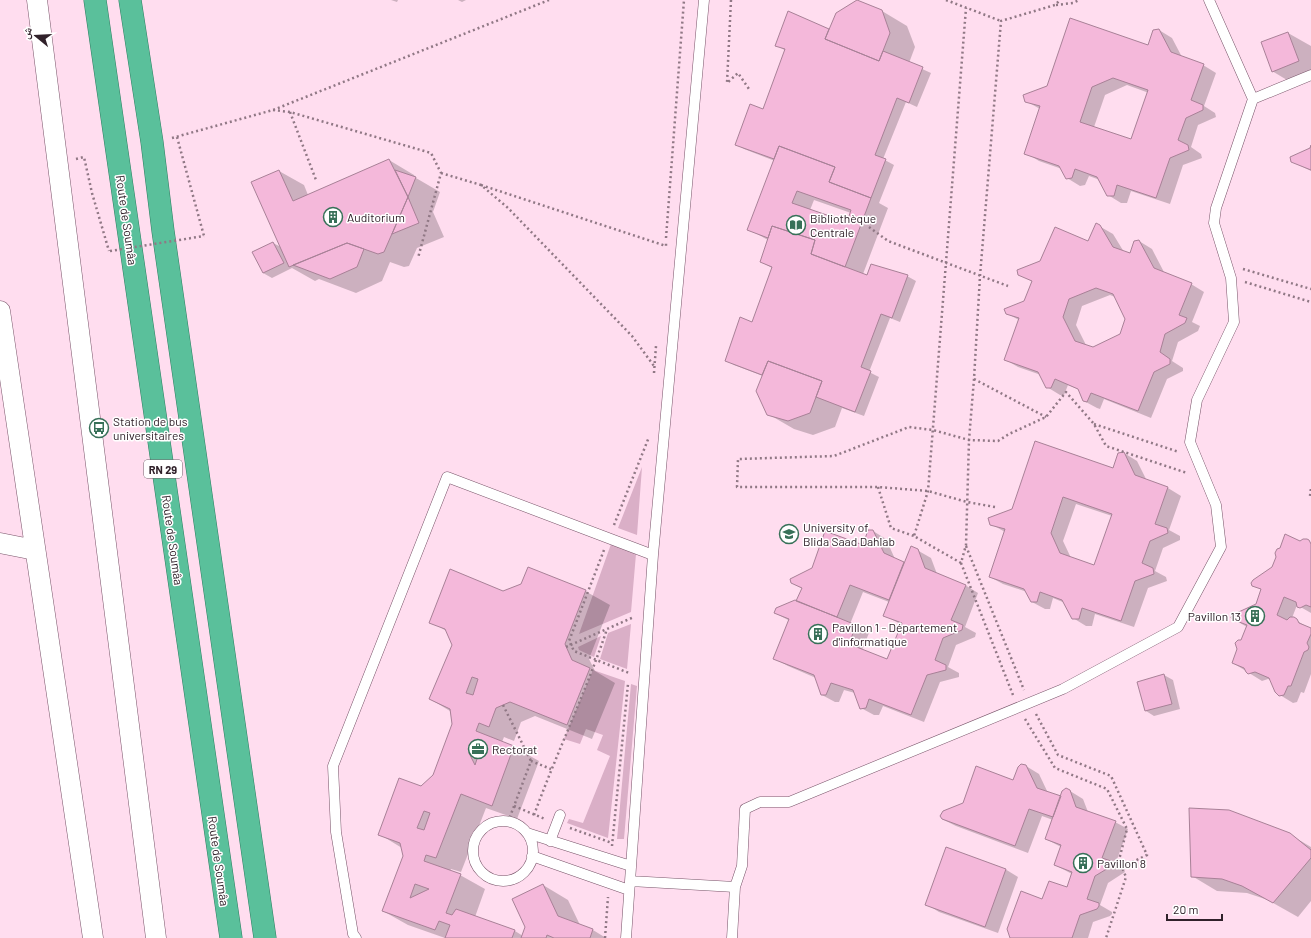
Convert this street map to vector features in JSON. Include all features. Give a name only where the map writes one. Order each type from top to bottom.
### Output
[{"type":"highway","name":"Route de Soumâa","points":[[95,0],[231,938]]},
{"type":"highway","name":"RN 29","points":[[130,0],[152,142],[164,238],[264,938]]},
{"type":"street","points":[[37,0],[156,938]]},
{"type":"street","points":[[0,311],[93,938]]},
{"type":"street","points":[[0,543],[35,550]]},
{"type":"lane","points":[[626,938],[653,555],[704,0]]},
{"type":"lane","points":[[732,938],[735,887],[742,866],[744,808],[760,802],[789,802],[1063,689],[1178,627],[1221,547],[1216,505],[1190,442],[1198,400],[1234,322],[1231,278],[1214,223],[1216,208],[1253,99],[1209,0]]},
{"type":"lane","points":[[1253,99],[1311,75]]},
{"type":"lane","points":[[356,938],[353,934],[336,832],[333,766],[447,477],[653,555]]},
{"type":"lane","points":[[550,841],[558,819]]},
{"type":"lane","points":[[527,833],[533,851],[527,869],[520,876],[511,880],[501,881],[492,879],[483,874],[477,866],[474,857],[474,847],[477,837],[491,824],[501,822],[508,822],[520,827],[527,833],[550,841],[631,866]]},
{"type":"lane","points":[[532,856],[609,882],[630,885],[735,887]]},
{"type":"path","points":[[152,142],[177,137],[273,110],[549,0]]},
{"type":"path","points":[[665,253],[684,0]]},
{"type":"path","points":[[731,0],[727,83],[738,73],[749,89]]},
{"type":"path","points":[[946,0],[1001,21],[1055,5],[1073,3],[1079,0]]},
{"type":"path","points":[[1055,5],[1060,0]]},
{"type":"path","points":[[914,536],[928,491],[966,8]]},
{"type":"path","points":[[1001,21],[980,276],[969,440],[966,502],[966,545],[961,563],[1017,707],[1055,768],[1107,789],[1127,829],[1119,860],[1126,877],[1106,938]]},
{"type":"path","points":[[273,110],[290,112],[431,153],[440,173],[418,258]]},
{"type":"path","points":[[290,112],[316,180]]},
{"type":"path","points":[[78,158],[84,157],[92,193],[110,251],[204,236],[177,137]]},
{"type":"path","points":[[440,173],[666,246]]},
{"type":"path","points":[[481,185],[508,208],[632,336],[654,367]]},
{"type":"path","points":[[869,227],[888,241],[1008,286]]},
{"type":"path","points":[[1227,264],[1311,289]]},
{"type":"path","points":[[1231,278],[1311,302]]},
{"type":"path","points":[[654,375],[656,344]]},
{"type":"path","points":[[974,379],[1046,417]]},
{"type":"path","points":[[995,507],[966,502],[928,491],[878,487],[737,487],[738,459],[834,456],[909,427],[933,430],[969,440],[998,441],[1009,434],[1046,417],[1066,392],[1094,424],[1106,446],[1205,478]]},
{"type":"path","points":[[1094,424],[1197,458]]},
{"type":"path","points":[[647,452],[649,430]]},
{"type":"path","points":[[630,666],[629,673],[574,651],[569,641],[648,437]]},
{"type":"path","points":[[878,487],[891,528],[914,536],[961,563]]},
{"type":"path","points":[[1310,496],[1311,488]]},
{"type":"path","points":[[966,545],[1029,702],[1058,755],[1111,776],[1148,856],[1122,867]]},
{"type":"path","points":[[634,624],[635,609]]},
{"type":"path","points":[[566,647],[634,617]]},
{"type":"path","points":[[534,815],[607,629]]},
{"type":"path","points":[[611,859],[628,681]]},
{"type":"path","points":[[503,705],[531,761],[552,769]]},
{"type":"path","points":[[508,822],[531,761]]},
{"type":"path","points":[[514,806],[534,815],[558,819],[612,843]]},
{"type":"path","points":[[604,938],[609,882]]},
{"type":"shaded area","points":[[642,467],[637,535],[618,528]]},
{"type":"shaded area","points":[[611,544],[636,554],[631,612],[579,634]]},
{"type":"shaded area","points":[[631,624],[627,669],[600,659],[608,633]]},
{"type":"shaded area","points":[[601,636],[594,657],[579,650],[578,647]]},
{"type":"shaded area","points":[[593,670],[625,681],[608,838],[567,823],[569,819],[583,823],[610,756],[597,750],[603,735],[586,729],[580,744],[564,739]]},
{"type":"shaded area","points":[[631,684],[637,686],[624,839],[617,839]]},
{"type":"building","points":[[857,0],[882,10],[890,33],[879,61],[825,39],[836,13]]},
{"type":"building","points":[[788,11],[829,29],[825,39],[879,61],[883,51],[923,67],[909,103],[897,98],[875,155],[886,159],[871,198],[829,182],[835,167],[779,146],[774,159],[735,145],[750,104],[763,109],[785,49],[775,46]]},
{"type":"building","points":[[1070,18],[1148,45],[1153,30],[1159,29],[1171,52],[1204,64],[1191,100],[1203,105],[1203,110],[1186,118],[1178,140],[1188,145],[1189,150],[1170,158],[1156,198],[1117,185],[1114,196],[1107,196],[1097,177],[1075,169],[1072,178],[1066,179],[1059,166],[1024,154],[1040,106],[1025,102],[1023,95],[1047,86]],"holes":[[[1113,78],[1148,90],[1131,139],[1080,122],[1092,87]]]},
{"type":"building","points":[[1288,32],[1299,61],[1272,72],[1261,42]]},
{"type":"building","points":[[1311,145],[1311,170],[1291,162],[1290,157],[1310,148]]},
{"type":"building","points":[[779,146],[835,167],[829,182],[871,198],[845,267],[811,254],[815,240],[772,226],[768,238],[747,230]],"holes":[[[797,191],[851,210],[847,222],[792,203]]]},
{"type":"building","name":"Auditorium","points":[[389,159],[408,197],[384,252],[378,254],[347,243],[289,267],[251,182],[279,170],[293,201]]},
{"type":"building","points":[[395,170],[416,177],[408,197]]},
{"type":"building","points":[[408,197],[419,223],[392,234]]},
{"type":"building","points":[[1096,223],[1100,225],[1113,247],[1130,253],[1134,241],[1139,240],[1154,268],[1192,283],[1179,315],[1187,318],[1185,323],[1165,334],[1160,352],[1170,359],[1170,364],[1154,372],[1138,411],[1091,393],[1087,402],[1083,401],[1078,389],[1055,379],[1051,388],[1046,388],[1038,372],[1004,360],[1019,318],[1006,314],[1004,309],[1024,301],[1032,281],[1018,275],[1017,270],[1040,261],[1055,227],[1088,241]],"holes":[[[1096,288],[1113,294],[1125,319],[1120,334],[1093,347],[1075,341],[1063,317],[1069,299]]]},
{"type":"building","points":[[772,226],[815,240],[811,254],[867,275],[871,264],[908,275],[892,318],[881,314],[861,367],[871,371],[855,412],[816,397],[822,381],[768,361],[762,375],[725,361],[740,317],[752,322],[772,267],[760,262]]},
{"type":"building","points":[[273,242],[284,263],[263,273],[252,252]]},
{"type":"building","points":[[347,243],[364,249],[357,267],[330,279],[293,265]]},
{"type":"building","points":[[768,361],[822,381],[810,413],[788,421],[767,415],[756,391]]},
{"type":"building","points":[[1035,441],[1113,468],[1118,453],[1124,452],[1135,475],[1168,487],[1155,524],[1167,528],[1168,533],[1150,541],[1142,563],[1153,568],[1154,574],[1135,581],[1121,621],[1082,608],[1079,619],[1072,619],[1062,600],[1040,592],[1037,602],[1031,602],[1024,589],[989,577],[1005,529],[990,525],[988,518],[1012,509]],"holes":[[[1063,497],[1112,514],[1094,565],[1060,553],[1051,533]]]},
{"type":"building","points":[[868,530],[873,530],[884,553],[904,562],[889,600],[850,585],[837,617],[796,601],[802,588],[791,583],[790,579],[812,568],[825,531],[863,545]]},
{"type":"building","name":"Pavillon 13","points":[[1285,534],[1300,541],[1307,539],[1311,544],[1311,607],[1306,605],[1300,608],[1297,607],[1296,602],[1284,597],[1277,615],[1287,620],[1290,617],[1294,617],[1299,623],[1311,628],[1311,634],[1307,643],[1309,647],[1308,650],[1304,652],[1291,686],[1288,686],[1284,695],[1279,696],[1275,692],[1269,678],[1255,672],[1248,674],[1244,668],[1232,663],[1237,649],[1235,643],[1238,640],[1241,640],[1247,625],[1231,618],[1232,615],[1256,604],[1261,589],[1252,586],[1251,583],[1272,567],[1276,557],[1275,553],[1277,549],[1280,548]]},
{"type":"building","name":"Pavillon 1 - Département d'informatique","points":[[911,546],[918,549],[925,568],[966,585],[951,620],[963,625],[962,630],[943,638],[935,660],[946,665],[946,670],[927,675],[911,715],[869,699],[866,708],[860,709],[853,690],[831,683],[826,695],[821,695],[814,675],[773,659],[789,619],[774,613],[776,608],[795,600],[856,625],[849,644],[887,659],[902,623],[883,616]]},
{"type":"building","name":"Rectorat","points":[[528,567],[586,590],[565,644],[572,660],[590,668],[567,725],[510,702],[496,708],[489,727],[479,723],[476,731],[514,746],[492,806],[461,794],[436,858],[426,855],[424,861],[461,874],[446,913],[452,915],[456,909],[515,930],[512,938],[445,938],[450,925],[439,921],[435,930],[382,911],[403,856],[400,843],[378,835],[399,778],[421,786],[433,775],[452,724],[450,709],[429,699],[452,645],[445,629],[429,623],[450,569],[503,591],[521,584]],"holes":[[[472,677],[478,679],[473,695],[466,693]],[[469,753],[478,756],[475,765]],[[424,811],[430,813],[424,830],[417,828]],[[415,884],[429,889],[410,898]]]},
{"type":"building","points":[[1164,674],[1172,704],[1145,711],[1137,682]]},
{"type":"building","points":[[1021,764],[1026,765],[1037,788],[1061,796],[1053,817],[1029,809],[1015,846],[942,819],[940,816],[943,811],[963,803],[976,766],[1013,780],[1018,767]]},
{"type":"building","name":"Pavillon 8","points":[[1066,788],[1070,790],[1076,807],[1116,821],[1102,858],[1111,861],[1112,864],[1110,867],[1095,876],[1087,899],[1099,903],[1099,906],[1097,909],[1080,915],[1072,938],[1010,938],[1007,929],[1021,891],[1042,899],[1049,881],[1067,887],[1072,872],[1054,865],[1061,845],[1045,839],[1062,791]]},
{"type":"building","points":[[1189,808],[1229,810],[1290,833],[1311,850],[1311,858],[1273,903],[1242,886],[1222,879],[1191,877]]},
{"type":"building","points":[[946,847],[1006,869],[985,927],[925,905]]},
{"type":"building","points":[[543,884],[558,916],[593,929],[590,938],[554,938],[547,935],[546,938],[521,938],[525,927],[512,899]]},
{"type":"place","name":"Auditorium","points":[[333,217]]},
{"type":"place","name":"Bibliothèque Centrale","points":[[796,225]]},
{"type":"place","name":"Station de bus universitaires","points":[[99,428]]},
{"type":"place","name":"University of Blida Saad Dahlab","points":[[789,534]]},
{"type":"place","name":"Pavillon 13","points":[[1255,616]]},
{"type":"place","name":"Pavillon 1 - Département d'informatique","points":[[818,634]]},
{"type":"place","name":"Rectorat","points":[[478,749]]},
{"type":"place","name":"Pavillon 8","points":[[1083,863]]}]
